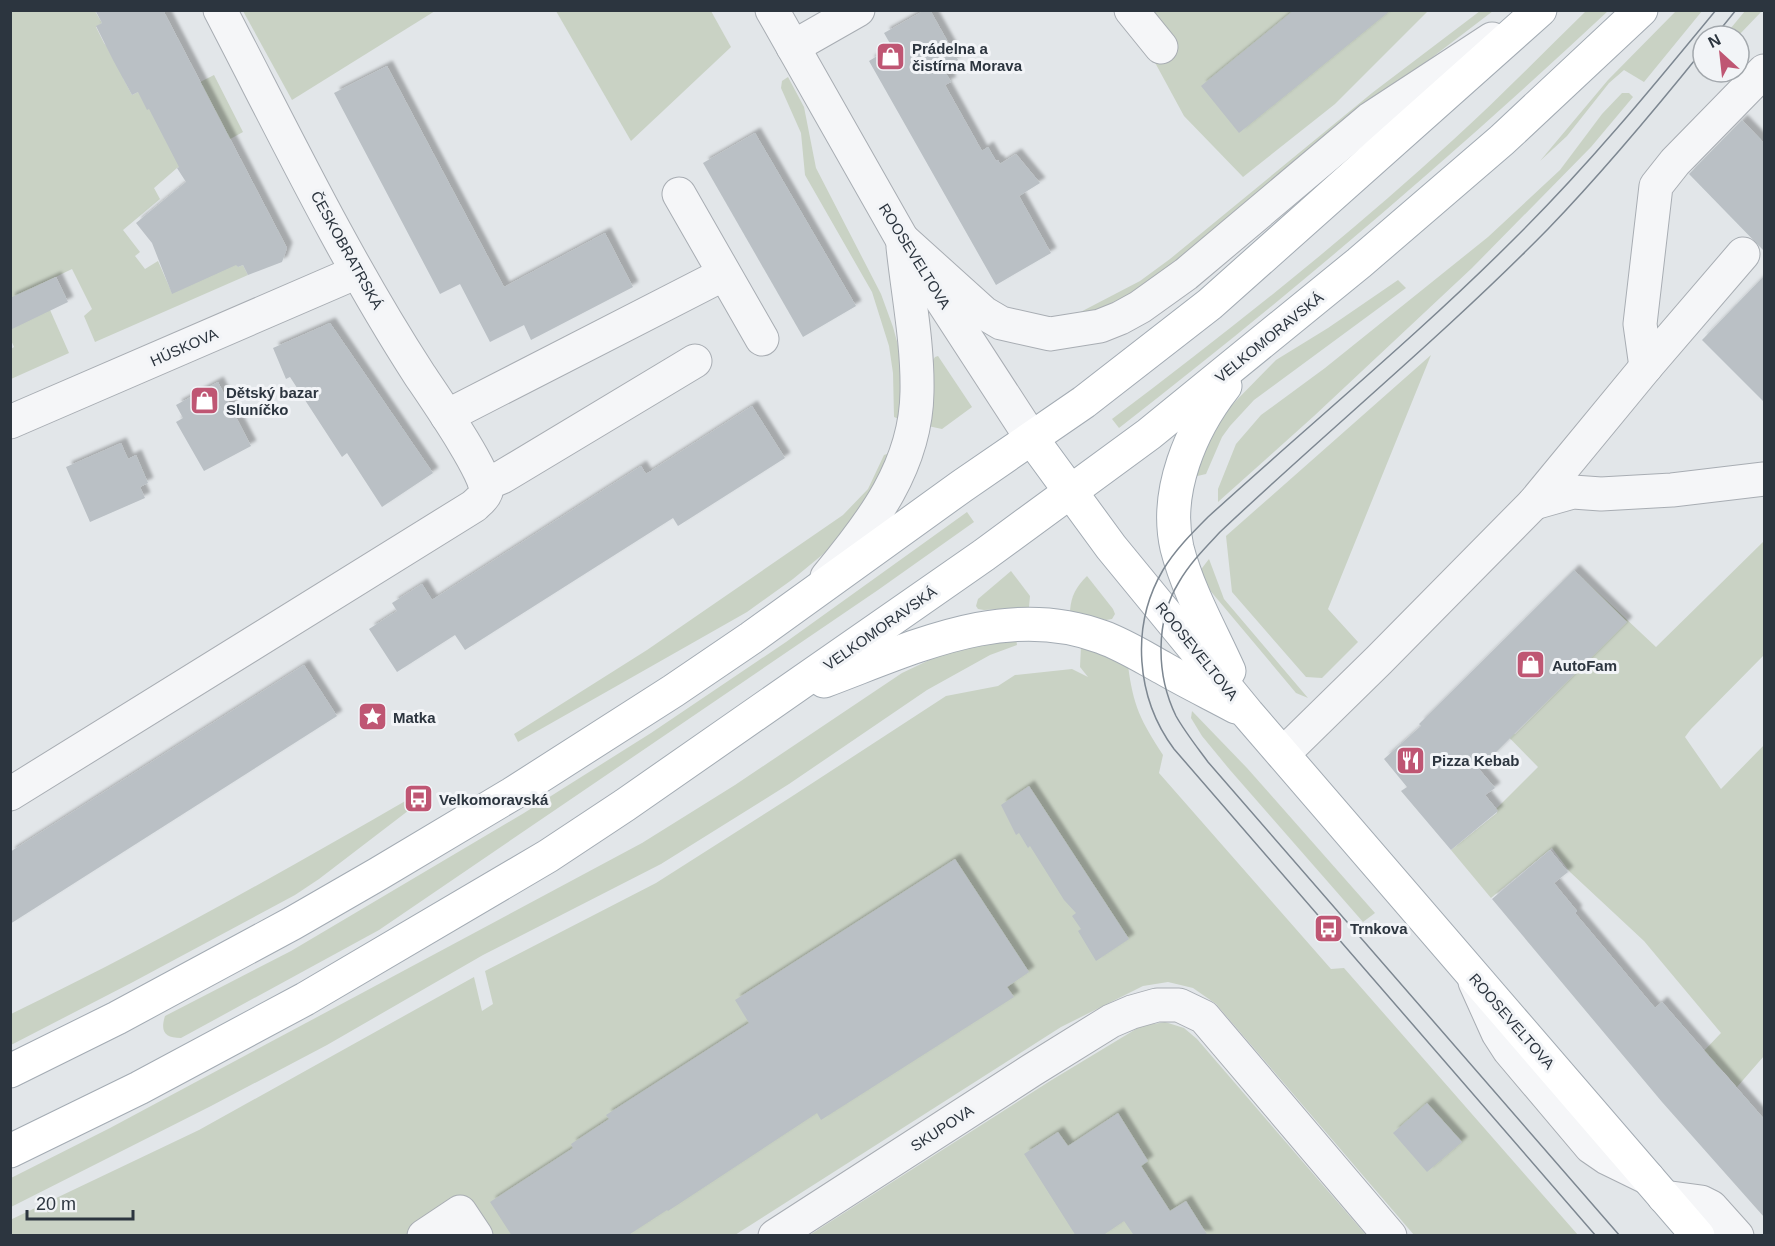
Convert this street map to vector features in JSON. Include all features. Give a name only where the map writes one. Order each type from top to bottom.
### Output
[{"type":"main road","points":[[10,1071],[117,1018],[293,923],[442,837],[673,691],[816,592],[1146,355],[1210,304],[1540,10]]},
{"type":"main road","name":"VELKOMORAVSKÁ","points":[[10,1151],[139,1088],[482,896],[625,805],[1072,493],[1283,326],[1502,140],[1641,10]]},
{"type":"main road","points":[[1248,714],[1185,573],[1177,545],[1174,508],[1185,458],[1196,430],[1216,398],[1236,373],[1283,326]]},
{"type":"main road","name":"ROOSEVELTOVA","points":[[1032,438],[1111,547],[1248,714],[1698,1236]]},
{"type":"main road","points":[[777,699],[961,631],[989,626],[1037,623],[1075,629],[1124,646],[1248,714]]},
{"type":"street","name":"ČESKOBRATRSKÁ","points":[[220,10],[357,272],[447,416],[485,484]]},
{"type":"street","name":"ROOSEVELTOVA","points":[[772,10],[902,239],[1032,438]]},
{"type":"street","points":[[792,47],[858,10]]},
{"type":"street","points":[[1131,10],[1161,47]]},
{"type":"street","points":[[902,239],[984,313],[1001,323],[1050,334],[1100,326],[1140,307],[1186,274],[1370,119],[1536,10]]},
{"type":"street","points":[[1646,367],[1640,324],[1656,186],[1675,162],[1764,71]]},
{"type":"street","points":[[679,194],[762,339]]},
{"type":"street","points":[[816,592],[882,504],[892,487],[909,446],[917,392],[902,239]]},
{"type":"street","points":[[1283,754],[1534,503],[1743,254]]},
{"type":"street","name":"HÚSKOVA","points":[[10,422],[357,272]]},
{"type":"street","points":[[447,416],[724,274]]},
{"type":"street","points":[[10,794],[474,506],[486,492],[485,484],[502,477],[695,361]]},
{"type":"street","points":[[1534,503],[1573,492],[1601,494],[1672,490],[1764,479]]},
{"type":"street","name":"SKUPOVA","points":[[775,1236],[1111,1021],[1157,1005],[1179,1005],[1204,1017],[1390,1236]]},
{"type":"street","points":[[1656,1187],[1711,1207],[1737,1236]]},
{"type":"street","points":[[424,1236],[460,1212],[476,1236]]},
{"type":"green space","points":[[10,11],[95,11],[102,23],[96,27],[104,43],[129,74],[123,78],[132,95],[138,92],[200,82],[214,75],[243,132],[177,168],[154,188],[160,199],[123,230],[140,252],[135,256],[145,269],[158,261],[172,293],[197,282],[232,257],[238,267],[243,265],[248,275],[95,342],[84,316],[92,309],[72,269],[39,285],[69,353],[11,379],[11,349],[14,347],[10,338]]},
{"type":"green space","points":[[243,11],[435,11],[292,100]]},
{"type":"green space","points":[[556,11],[711,11],[731,47],[631,141]]},
{"type":"green space","points":[[1115,11],[1428,11],[1335,104],[1243,177],[1184,116],[1152,57]]},
{"type":"green space","points":[[1480,11],[1493,11],[1375,101],[1208,240],[1114,305],[1069,318],[1140,281],[1170,259],[1372,93]]},
{"type":"green space","points":[[1586,11],[1608,11],[1369,225],[1119,428],[1112,419],[1243,318],[1371,213],[1470,124]]},
{"type":"green space","points":[[1676,11],[1702,11],[1644,82],[1624,70],[1609,83],[1567,136],[1540,161],[1608,80]]},
{"type":"green space","points":[[1745,11],[1762,11],[1750,24],[1734,24]]},
{"type":"green space","points":[[788,77],[804,107],[816,168],[881,294],[893,327],[902,370],[899,419],[894,417],[893,373],[889,346],[872,292],[805,175],[801,133],[781,88],[782,81]]},
{"type":"green space","points":[[1622,93],[1629,93],[1633,97],[1591,147],[1472,268],[1218,502],[1218,489],[1236,444],[1261,415],[1325,368],[1488,237],[1560,170],[1602,114]]},
{"type":"green space","points":[[1398,280],[1406,288],[1254,400],[1222,437],[1206,474],[1193,477],[1199,459],[1225,412],[1276,360]]},
{"type":"green space","points":[[1431,355],[1328,609],[1358,642],[1322,678],[1306,677],[1232,592],[1226,536]]},
{"type":"green space","points":[[938,356],[972,407],[942,429],[928,426],[933,400],[932,362]]},
{"type":"green space","points":[[887,454],[890,457],[881,479],[839,541],[793,579],[747,612],[518,742],[514,734],[647,650],[843,515],[868,489],[884,455]]},
{"type":"green space","points":[[967,512],[974,522],[379,930],[181,1038],[171,1037],[165,1033],[163,1026],[165,1016],[291,951],[524,813],[651,733],[786,642]]},
{"type":"green space","points":[[1764,541],[1764,655],[1685,737],[1721,789],[1764,745],[1764,1056],[1737,1087],[1724,1072],[1700,1055],[1721,1033],[1644,941],[1570,872],[1552,848],[1491,898],[1451,850],[1497,813],[1496,809],[1538,767],[1484,712],[1515,734],[1626,622],[1574,570],[1656,647]]},
{"type":"green space","points":[[1209,559],[1224,599],[1308,698],[1296,693],[1208,588],[1199,572]]},
{"type":"green space","points":[[1011,571],[1030,596],[1029,607],[978,609],[976,606],[978,599]]},
{"type":"green space","points":[[1087,576],[1113,609],[1115,614],[1112,619],[1106,620],[1070,611],[1075,592]]},
{"type":"green space","points":[[1016,638],[1017,645],[990,655],[927,690],[789,784],[661,864],[483,955],[327,1045],[11,1207],[11,1178],[110,1128],[642,843],[735,785],[902,673],[944,653]]},
{"type":"green space","points":[[1081,646],[1128,665],[1132,692],[1139,713],[1163,755],[1159,773],[1331,969],[1344,968],[1578,1235],[1414,1235],[1216,1004],[1193,988],[1168,982],[1143,986],[1061,1027],[735,1235],[11,1236],[10,1220],[199,1130],[474,977],[482,1011],[493,1004],[485,971],[656,883],[946,696],[998,686],[1015,675],[1072,669],[1088,677],[1080,667]]},
{"type":"green space","points":[[1192,711],[1247,768],[1375,913],[1363,922],[1202,736],[1191,718]]},
{"type":"green space","points":[[416,798],[417,804],[295,895],[11,1045],[11,1014],[161,938],[407,800]]},
{"type":"green space","points":[[1165,1022],[1184,1028],[1197,1039],[1366,1235],[808,1236],[1050,1081],[1141,1026]]},
{"type":"building","points":[[95,10],[163,10],[287,248],[282,262],[248,275],[243,265],[238,267],[236,265],[172,294],[152,243],[136,223],[186,182],[149,109],[147,110],[138,92],[132,95],[113,60],[96,26],[102,23]]},
{"type":"building","points":[[925,10],[930,10],[958,60],[943,68],[951,82],[945,85],[982,151],[988,147],[1000,164],[1016,154],[1040,183],[1019,196],[1051,253],[996,285],[869,61],[892,47],[884,33]]},
{"type":"building","points":[[1294,10],[1391,10],[1239,133],[1201,86]]},
{"type":"building","points":[[387,66],[504,287],[605,233],[633,287],[531,340],[524,325],[490,342],[460,284],[440,294],[334,93]]},
{"type":"building","points":[[1742,120],[1764,143],[1764,251],[1689,174]]},
{"type":"building","points":[[755,133],[856,306],[803,337],[703,163]]},
{"type":"building","points":[[1764,276],[1764,402],[1702,340]]},
{"type":"building","points":[[56,277],[68,302],[10,330],[10,298]]},
{"type":"building","points":[[330,323],[433,473],[382,507],[347,453],[342,457],[290,377],[286,379],[273,348]]},
{"type":"building","points":[[218,382],[251,446],[204,471],[176,422],[183,418],[176,405]]},
{"type":"building","points":[[752,406],[785,458],[678,526],[673,518],[465,650],[455,635],[397,672],[369,629],[397,611],[392,603],[422,584],[432,600],[641,466],[646,474]]},
{"type":"building","points":[[121,443],[128,459],[136,455],[148,483],[140,487],[145,498],[90,522],[66,467]]},
{"type":"building","name":"AutoFam","points":[[1574,570],[1627,622],[1479,769],[1495,788],[1485,795],[1498,811],[1451,850],[1401,791],[1407,787],[1384,759],[1421,726],[1419,724]]},
{"type":"building","points":[[304,665],[337,716],[10,924],[10,852]]},
{"type":"building","points":[[1029,786],[1129,939],[1096,961],[1078,931],[1081,929],[1072,916],[1076,913],[1064,900],[1030,846],[1028,848],[1019,833],[1016,835],[1001,805]]},
{"type":"building","points":[[1550,850],[1568,872],[1554,883],[1577,911],[1575,913],[1655,1008],[1662,1002],[1764,1119],[1764,1217],[1662,1102],[1492,899]]},
{"type":"building","points":[[955,859],[1029,972],[1007,987],[1014,997],[821,1120],[817,1113],[627,1236],[512,1236],[490,1202],[573,1148],[571,1144],[609,1119],[606,1115],[749,1023],[735,1000]]},
{"type":"building","points":[[1427,1103],[1462,1142],[1427,1172],[1393,1133]]},
{"type":"building","points":[[1118,1113],[1148,1161],[1141,1166],[1170,1211],[1186,1201],[1208,1236],[1132,1236],[1133,1234],[1124,1221],[1102,1236],[1076,1236],[1024,1154],[1058,1132],[1068,1146]]},
{"type":"tram line","points":[[1596,1236],[1174,749],[1161,729],[1145,685],[1142,638],[1145,614],[1152,592],[1163,570],[1178,549],[1208,517],[1440,310],[1541,212],[1593,156],[1716,10]]},
{"type":"tram line","points":[[1725,24],[1736,10]]},
{"type":"tram line","points":[[1620,1236],[1208,762],[1176,716],[1169,700],[1162,666],[1162,631],[1171,597],[1183,575],[1203,550],[1261,494],[1468,307],[1548,229],[1588,186],[1691,64]]},
{"type":"place","name":"Prádelna a čistírna Morava","points":[[891,57]]},
{"type":"place","name":"Dětský bazar Sluníčko","points":[[205,401]]},
{"type":"place","name":"AutoFam","points":[[1531,665]]},
{"type":"place","name":"Matka","points":[[372,717]]},
{"type":"place","name":"Pizza Kebab","points":[[1411,760]]},
{"type":"place","name":"Velkomoravská","points":[[418,799]]},
{"type":"place","name":"Trnkova","points":[[1329,928]]}]
